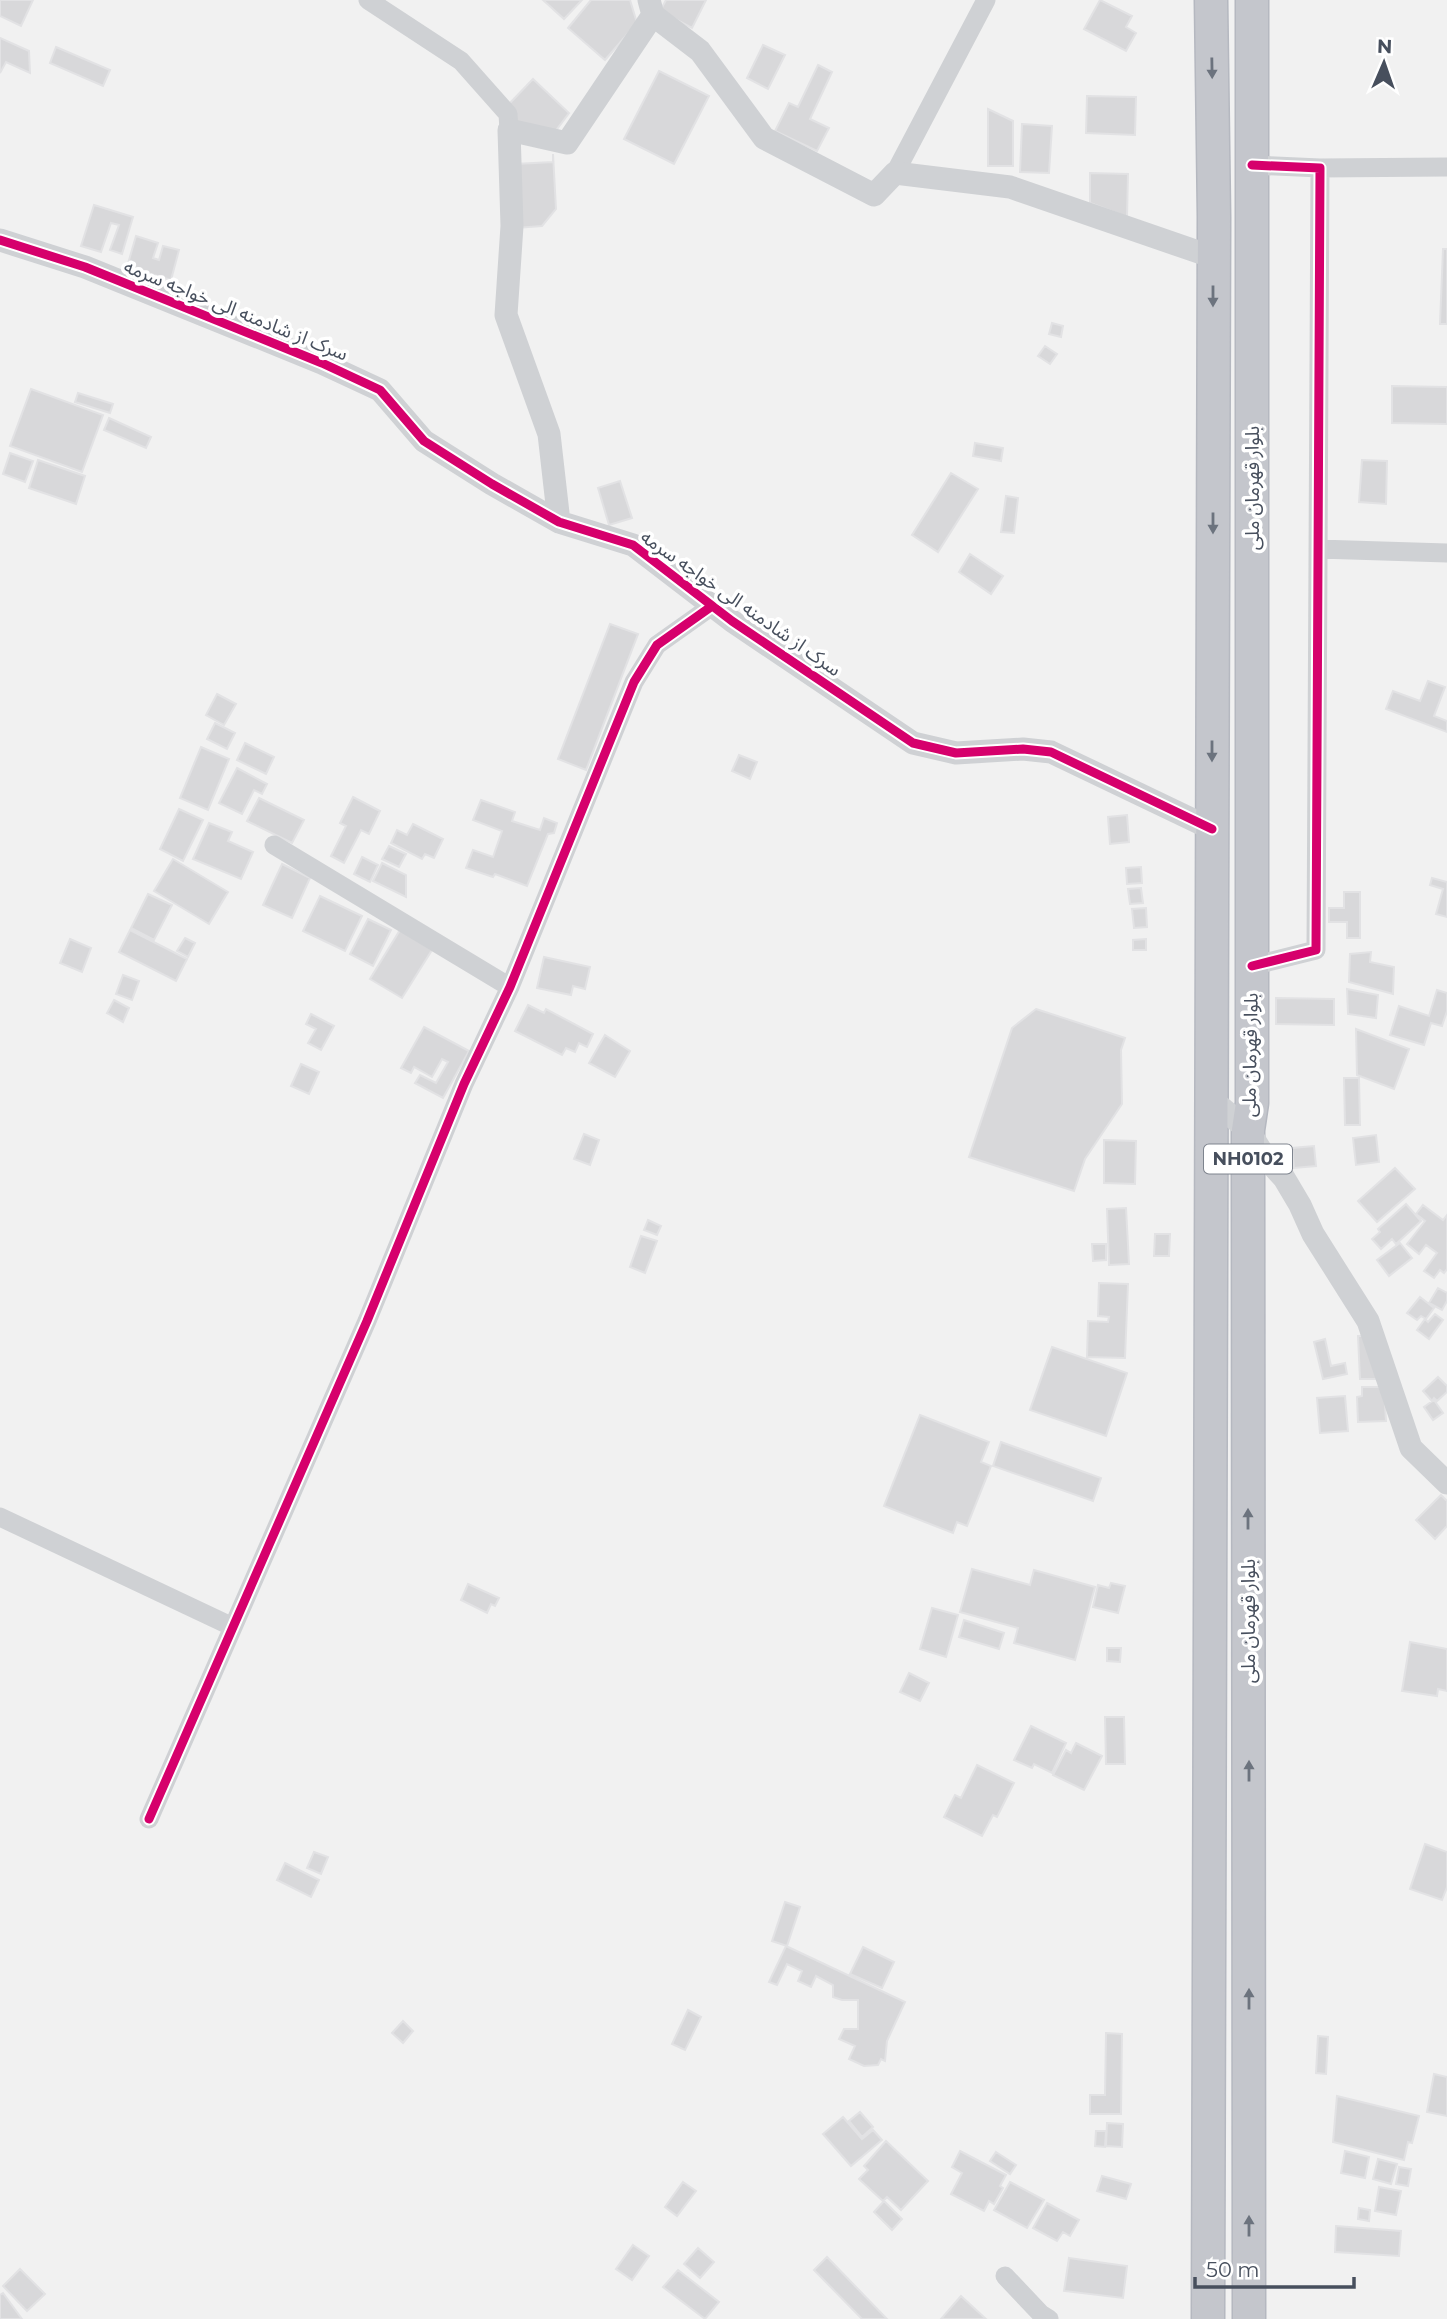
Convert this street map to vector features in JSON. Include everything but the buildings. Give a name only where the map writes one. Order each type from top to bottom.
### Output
[{"type":"highway","name":"بلوار قهرمان ملی","points":[[1208,2319],[1213,257],[1211,0]]},
{"type":"highway","name":"بلوار قهرمان ملی","points":[[1249,2319],[1248,1130],[1252,1103],[1252,0]]},
{"type":"street","points":[[368,0],[461,61],[508,114],[512,226],[506,315],[549,434],[559,522]]},
{"type":"street","points":[[509,130],[567,143],[651,7],[700,51],[764,138],[873,195],[895,173],[986,0]]},
{"type":"street","points":[[1252,165],[1320,168],[1447,167]]},
{"type":"street","points":[[1252,967],[1316,950],[1320,168]]},
{"type":"street","points":[[895,173],[1010,187],[1213,257]]},
{"type":"street","name":"سرک از شادمنه الی خواجه سرمه","points":[[0,240],[85,267],[353,376],[380,390],[424,441],[559,522],[633,545],[712,606],[914,743],[956,752],[1023,749],[1051,752],[1212,829]]},
{"type":"street","points":[[1318,549],[1447,553]]},
{"type":"street","points":[[149,1819],[367,1321],[464,1084],[510,987],[634,682],[657,645],[712,606]]},
{"type":"street","points":[[274,845],[510,987]]},
{"type":"street","points":[[1210,1099],[1248,1130],[1265,1157],[1284,1178],[1300,1205],[1312,1234],[1368,1321],[1410,1448],[1447,1483]]},
{"type":"street","points":[[0,1517],[233,1627]]},
{"type":"street","points":[[1005,2276],[1049,2319]]},
{"type":"cycle path","points":[[1252,165],[1320,168],[1316,950],[1252,966]]},
{"type":"cycle path","points":[[0,240],[85,267],[322,363],[380,390],[424,441],[559,522],[633,545],[732,621],[913,743],[956,753],[1023,749],[1051,752],[1212,829]]},
{"type":"cycle path","points":[[149,1819],[367,1321],[464,1084],[510,987],[634,682],[657,645],[712,606]]}]
